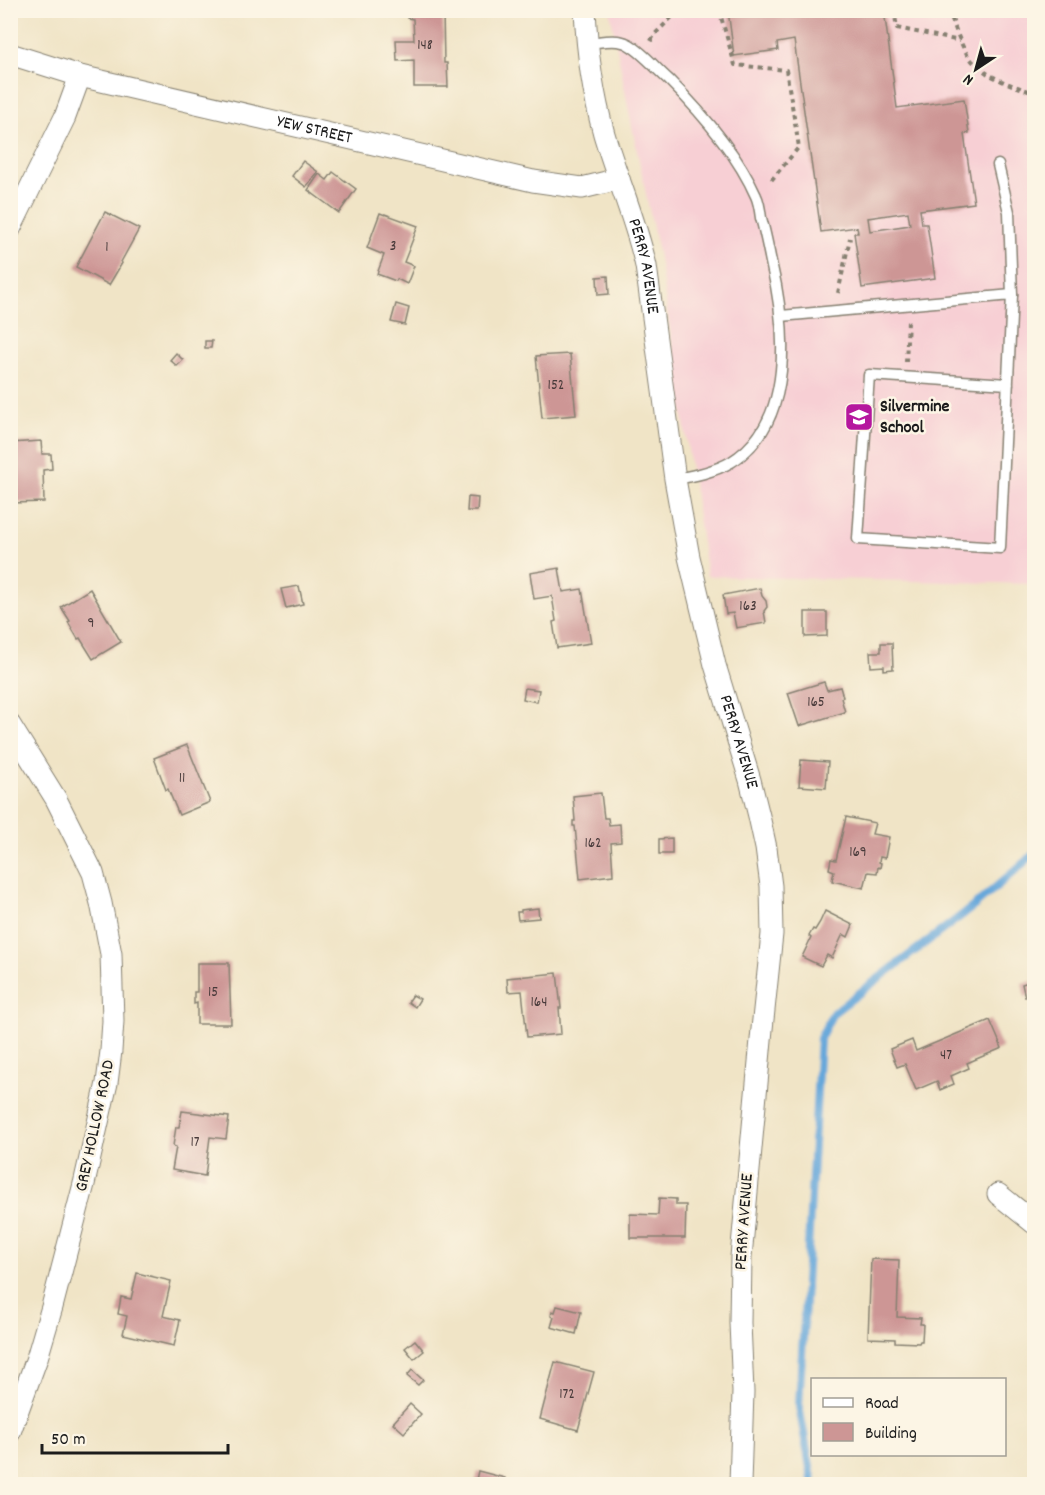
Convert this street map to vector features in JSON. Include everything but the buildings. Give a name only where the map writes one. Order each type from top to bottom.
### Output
[{"type":"street","name":"PERRY AVENUE","points":[[585,10],[594,87],[604,133],[639,236],[646,266],[675,479],[697,592],[715,665],[747,770],[770,869],[771,949],[741,1257],[740,1323],[743,1392],[740,1485]]},
{"type":"street","name":"YEW STREET","points":[[10,54],[80,76],[532,181],[582,188],[619,179]]},
{"type":"street","points":[[10,229],[65,117],[80,76]]},
{"type":"street","name":"GREY HOLLOW ROAD","points":[[10,725],[56,799],[93,873],[111,954],[113,1021],[107,1083],[84,1184],[49,1318],[10,1432]]},
{"type":"street","points":[[998,1194],[1035,1223]]},
{"type":"lane","points":[[588,43],[619,41],[628,44],[642,54],[679,91],[722,140],[743,170],[757,198],[775,277],[781,316],[780,380],[774,406],[763,430],[747,450],[729,463],[696,475],[675,479]]},
{"type":"lane","points":[[998,165],[1009,212],[1012,295],[1008,384],[1000,548],[858,539],[869,375],[1008,384]]},
{"type":"lane","points":[[781,316],[1012,295]]},
{"type":"path","points":[[654,35],[679,10]]},
{"type":"path","points":[[719,10],[735,65],[786,70],[799,147],[757,198]]},
{"type":"path","points":[[894,10],[897,28],[961,41]]},
{"type":"path","points":[[949,10],[961,41],[976,65],[988,75],[1035,93]]},
{"type":"path","points":[[834,311],[849,238]]},
{"type":"path","points":[[906,377],[907,334]]},
{"type":"shaded area","name":"Silvermine School","points":[[610,11],[1034,11],[1034,584],[707,576],[659,257]]},
{"type":"waterway","points":[[813,1484],[799,1406],[820,1038],[833,1013],[974,906],[1034,854]]},
{"type":"place","name":"Silvermine School","points":[[859,417]]}]
